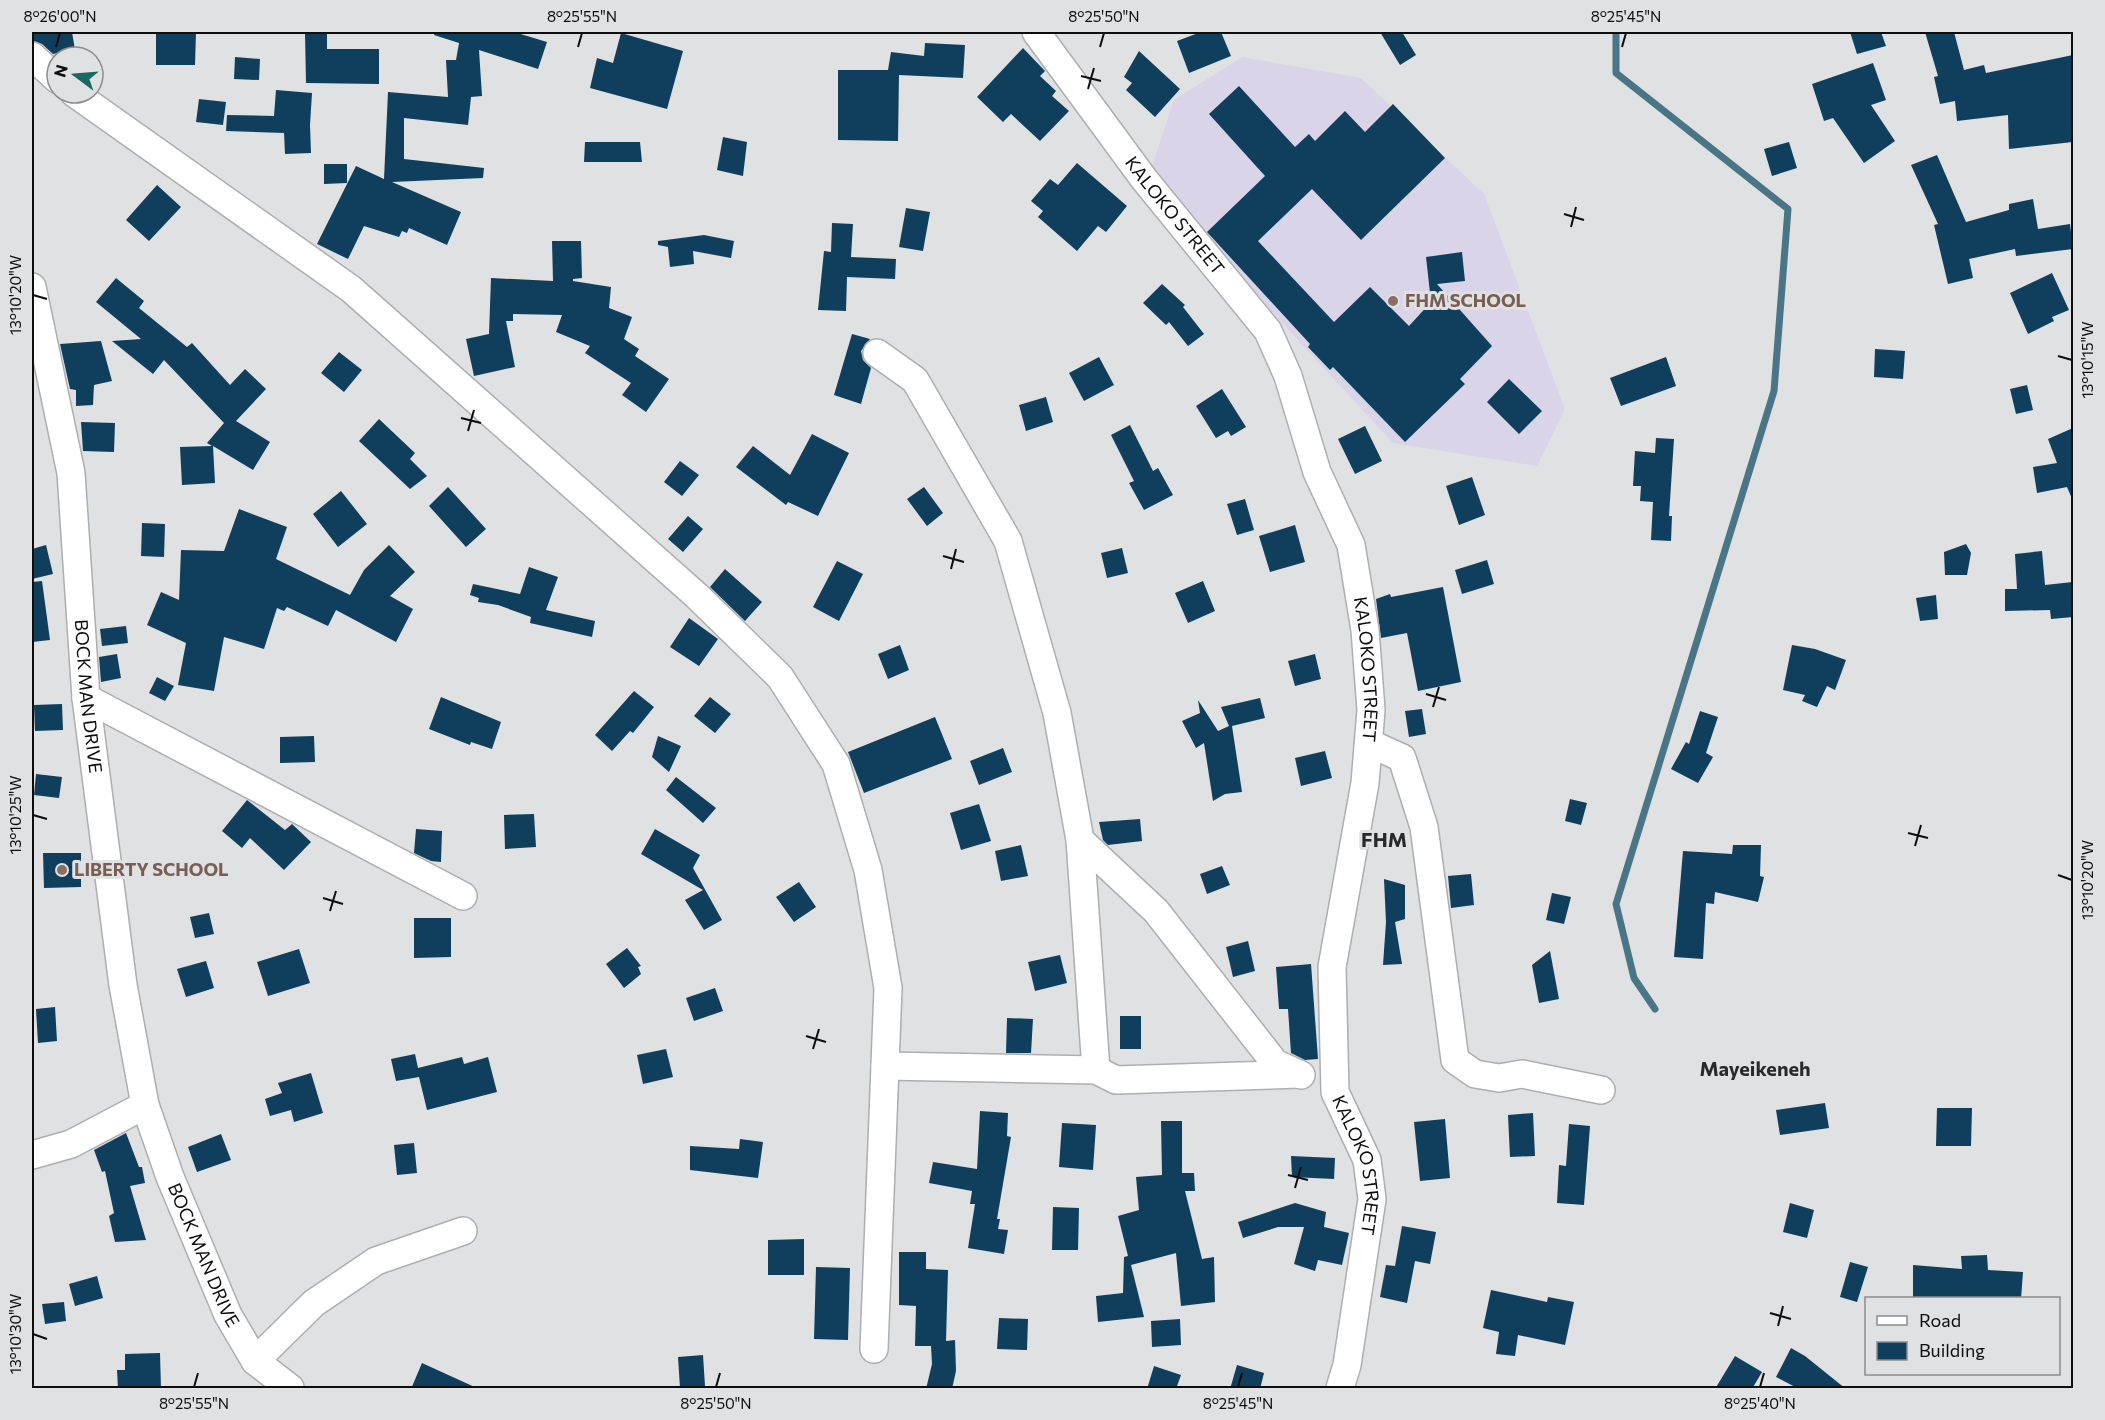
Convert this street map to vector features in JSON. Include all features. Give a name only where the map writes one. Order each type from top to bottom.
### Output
[{"type":"street","name":"KALOKO STREET","points":[[1036,32],[1144,178],[1268,332],[1288,376],[1317,472],[1351,545],[1365,630],[1371,710],[1365,783],[1332,967],[1335,1092],[1366,1160],[1372,1199],[1347,1365],[1340,1389]]},
{"type":"street","points":[[32,56],[45,68]]},
{"type":"street","points":[[91,105],[351,289],[697,596],[780,677],[836,764],[868,870],[888,988],[874,1348]]},
{"type":"street","name":"BOCK MAN DRIVE","points":[[32,287],[71,473],[86,698],[123,985],[144,1105],[170,1177],[228,1315],[255,1361],[290,1389]]},
{"type":"street","points":[[877,353],[915,380],[1008,541],[1057,713],[1080,840],[1096,1070]]},
{"type":"street","points":[[86,698],[463,896]]},
{"type":"street","points":[[1368,743],[1401,758],[1424,827],[1455,1060],[1475,1074],[1499,1078],[1522,1074],[1601,1090]]},
{"type":"street","points":[[1080,840],[1156,910],[1275,1063],[1335,1092]]},
{"type":"street","points":[[885,1066],[1096,1070],[1116,1080],[1299,1074]]},
{"type":"street","points":[[32,1155],[71,1144],[144,1105]]},
{"type":"street","points":[[255,1361],[314,1304],[376,1261],[463,1231]]},
{"type":"shaded area","name":"FHM SCHOOL","points":[[1242,57],[1361,78],[1484,194],[1565,409],[1537,466],[1393,443],[1148,178],[1174,100]]},
{"type":"building","points":[[32,32],[72,32],[74,45],[45,47],[33,41]]},
{"type":"building","points":[[156,32],[196,32],[195,65],[156,65]]},
{"type":"building","points":[[305,32],[327,32],[327,49],[379,49],[379,84],[306,83]]},
{"type":"building","points":[[435,32],[514,32],[547,42],[538,69],[479,50],[482,96],[471,97],[468,125],[404,118],[404,159],[484,168],[483,178],[392,182],[461,212],[447,245],[409,228],[407,233],[402,231],[399,237],[364,226],[348,259],[317,244],[356,166],[384,179],[388,92],[448,97],[446,60],[456,60],[459,43],[434,35]]},
{"type":"building","points":[[1201,32],[1221,32],[1231,56],[1189,73],[1177,41]]},
{"type":"building","points":[[1380,32],[1402,32],[1416,55],[1400,65]]},
{"type":"building","points":[[1850,32],[1881,32],[1886,46],[1857,54]]},
{"type":"building","points":[[1925,32],[1954,32],[1964,70],[1984,65],[1986,73],[2073,55],[2073,142],[2009,149],[2008,115],[1957,121],[1955,101],[1940,104],[1934,77],[1938,76]]},
{"type":"building","points":[[621,33],[683,51],[667,109],[590,88],[597,58],[613,63]]},
{"type":"building","points":[[925,43],[965,45],[963,78],[899,75],[898,141],[838,140],[838,70],[888,70],[891,52],[924,56]]},
{"type":"building","points":[[1023,48],[1045,71],[1040,76],[1056,91],[1052,96],[1069,111],[1040,141],[1011,114],[1003,122],[977,97]]},
{"type":"building","points":[[1139,51],[1180,89],[1155,117],[1126,90],[1132,83],[1124,77]]},
{"type":"building","points":[[235,57],[260,59],[259,80],[234,79]]},
{"type":"building","points":[[1873,63],[1886,100],[1871,105],[1895,141],[1864,163],[1833,118],[1824,121],[1812,84]]},
{"type":"building","points":[[1239,86],[1295,147],[1309,134],[1315,141],[1345,111],[1365,132],[1393,104],[1445,158],[1361,240],[1312,189],[1258,241],[1334,322],[1370,287],[1409,326],[1431,302],[1426,257],[1462,252],[1465,281],[1437,284],[1492,346],[1460,379],[1465,384],[1405,442],[1333,367],[1330,370],[1308,347],[1310,344],[1207,232],[1265,176],[1209,114]]},
{"type":"building","points":[[276,90],[312,93],[311,153],[285,154],[284,133],[226,131],[227,115],[274,116]]},
{"type":"building","points":[[199,99],[226,102],[223,125],[196,122]]},
{"type":"building","points":[[723,137],[747,142],[743,176],[717,170]]},
{"type":"building","points":[[585,142],[640,142],[642,162],[584,162]]},
{"type":"building","points":[[1789,142],[1797,168],[1772,176],[1764,149]]},
{"type":"building","points":[[1937,155],[1966,222],[2009,210],[2009,204],[2033,199],[2038,229],[2070,224],[2073,249],[2016,256],[2015,249],[1969,259],[1973,278],[1948,284],[1934,225],[1938,224],[1911,165]]},
{"type":"building","points":[[1077,163],[1127,206],[1106,232],[1098,226],[1077,251],[1038,217],[1043,211],[1031,201],[1050,179],[1058,185]]},
{"type":"building","points":[[324,164],[347,164],[347,183],[324,184]]},
{"type":"building","points":[[157,185],[181,207],[149,241],[126,220]]},
{"type":"building","points":[[906,208],[930,212],[923,251],[899,247]]},
{"type":"building","points":[[832,223],[853,224],[851,257],[896,259],[895,279],[847,277],[846,311],[818,310],[824,251],[831,252]]},
{"type":"building","points":[[704,235],[734,241],[731,258],[693,251],[694,264],[670,267],[668,247],[658,245],[658,241]]},
{"type":"building","points":[[552,241],[581,241],[582,278],[573,279],[573,281],[611,287],[609,308],[632,317],[624,339],[639,349],[635,356],[669,379],[646,412],[622,395],[631,383],[585,353],[590,346],[556,332],[562,315],[513,314],[513,321],[506,321],[515,367],[474,376],[466,339],[489,334],[491,278],[553,281]]},
{"type":"building","points":[[2052,273],[2069,310],[2052,317],[2054,321],[2028,334],[2010,293]]},
{"type":"building","points":[[116,278],[144,301],[139,308],[187,347],[192,343],[230,385],[245,369],[266,389],[236,421],[270,442],[253,470],[213,446],[215,483],[182,485],[180,447],[212,446],[207,443],[224,423],[164,360],[153,374],[112,341],[141,339],[96,302]]},
{"type":"building","points":[[1162,284],[1185,305],[1183,307],[1204,334],[1188,346],[1169,322],[1166,325],[1143,303]]},
{"type":"building","points":[[852,334],[870,339],[861,351],[863,360],[871,368],[861,404],[834,395]]},
{"type":"building","points":[[101,341],[112,381],[94,385],[93,405],[76,406],[76,390],[70,389],[60,344]]},
{"type":"building","points":[[1875,349],[1905,351],[1903,379],[1874,377]]},
{"type":"building","points":[[339,352],[362,370],[344,392],[321,373]]},
{"type":"building","points":[[1099,357],[1114,385],[1084,401],[1069,373]]},
{"type":"building","points":[[1666,357],[1676,386],[1621,406],[1610,378]]},
{"type":"building","points":[[1509,379],[1542,411],[1519,434],[1487,402]]},
{"type":"building","points":[[2027,385],[2033,410],[2016,414],[2010,389]]},
{"type":"building","points":[[1222,389],[1246,427],[1231,436],[1228,431],[1216,438],[1196,406]]},
{"type":"building","points":[[1046,397],[1053,422],[1026,431],[1019,405]]},
{"type":"building","points":[[379,419],[415,453],[410,459],[427,476],[410,489],[359,441]]},
{"type":"building","points":[[81,422],[115,423],[114,452],[83,451]]},
{"type":"building","points":[[1130,425],[1153,471],[1158,468],[1173,495],[1144,510],[1129,483],[1134,481],[1111,435]]},
{"type":"building","points":[[1365,426],[1382,461],[1355,474],[1338,439]]},
{"type":"building","points":[[2073,428],[2073,501],[2067,487],[2037,493],[2033,467],[2057,463],[2048,439]]},
{"type":"building","points":[[812,434],[849,453],[818,516],[788,502],[786,505],[736,467],[753,446],[790,475]]},
{"type":"building","points":[[1656,438],[1674,439],[1669,516],[1672,516],[1671,541],[1651,540],[1653,502],[1640,501],[1641,486],[1633,486],[1635,451],[1655,453]]},
{"type":"building","points":[[680,461],[699,475],[682,496],[664,482]]},
{"type":"building","points":[[1472,477],[1485,515],[1459,525],[1446,486]]},
{"type":"building","points":[[448,487],[486,529],[466,547],[429,506]]},
{"type":"building","points":[[924,487],[943,513],[927,526],[907,499]]},
{"type":"building","points":[[341,491],[367,524],[338,547],[313,514]]},
{"type":"building","points":[[1245,499],[1254,530],[1237,535],[1227,504]]},
{"type":"building","points":[[239,509],[287,527],[276,559],[350,595],[364,570],[389,545],[415,572],[390,596],[413,609],[396,642],[336,610],[328,626],[287,607],[284,611],[277,608],[264,649],[224,637],[214,691],[178,685],[186,643],[147,625],[161,592],[179,600],[181,550],[224,551]]},
{"type":"building","points":[[688,516],[703,529],[683,552],[668,539]]},
{"type":"building","points":[[142,523],[165,524],[164,557],[141,556]]},
{"type":"building","points":[[1295,525],[1305,562],[1270,572],[1259,536]]},
{"type":"building","points":[[1966,544],[1971,553],[1967,575],[1945,575],[1944,552]]},
{"type":"building","points":[[46,545],[53,574],[32,579],[32,549]]},
{"type":"building","points":[[1122,548],[1128,573],[1107,578],[1101,553]]},
{"type":"building","points":[[2042,551],[2045,585],[2073,582],[2073,617],[2051,619],[2050,610],[2005,611],[2005,589],[2017,589],[2015,554]]},
{"type":"building","points":[[1487,560],[1494,584],[1462,594],[1455,570]]},
{"type":"building","points":[[837,561],[863,574],[839,621],[813,607]]},
{"type":"building","points":[[529,567],[558,577],[546,610],[595,621],[592,637],[530,623],[531,617],[498,605],[478,602],[479,598],[470,595],[473,584],[520,594]]},
{"type":"building","points":[[725,569],[762,602],[745,621],[710,587]]},
{"type":"building","points":[[42,581],[50,640],[32,642],[32,582]]},
{"type":"building","points":[[1203,581],[1215,611],[1188,623],[1175,593]]},
{"type":"building","points":[[1443,587],[1461,682],[1418,691],[1407,633],[1381,638],[1376,599],[1390,594],[1391,597]]},
{"type":"building","points":[[1936,595],[1938,619],[1920,621],[1916,598]]},
{"type":"building","points":[[689,618],[718,639],[699,666],[670,647]]},
{"type":"building","points":[[126,626],[128,643],[102,646],[100,629]]},
{"type":"building","points":[[900,645],[909,670],[888,679],[878,654]]},
{"type":"building","points":[[1792,645],[1815,649],[1846,660],[1835,690],[1827,686],[1817,707],[1802,701],[1805,695],[1783,690]]},
{"type":"building","points":[[117,654],[121,678],[101,682],[99,657]]},
{"type":"building","points":[[1315,654],[1321,679],[1295,686],[1288,661]]},
{"type":"building","points":[[157,677],[174,686],[165,701],[149,693]]},
{"type":"building","points":[[634,691],[654,707],[633,733],[630,731],[612,751],[595,735]]},
{"type":"building","points":[[441,697],[501,722],[492,749],[471,742],[470,745],[429,729]]},
{"type":"building","points":[[710,697],[731,714],[715,733],[694,716]]},
{"type":"building","points":[[1260,698],[1265,718],[1232,726],[1242,792],[1225,794],[1213,801],[1204,743],[1196,748],[1182,721],[1200,713],[1198,700],[1218,731],[1229,726],[1221,707]]},
{"type":"building","points":[[62,704],[63,730],[35,731],[34,705]]},
{"type":"building","points":[[1422,709],[1426,734],[1409,737],[1405,711]]},
{"type":"building","points":[[1700,711],[1718,717],[1706,753],[1713,757],[1698,783],[1671,769],[1686,742],[1689,744]]},
{"type":"building","points":[[935,717],[952,759],[864,793],[848,752]]},
{"type":"building","points":[[314,736],[315,762],[280,763],[280,737]]},
{"type":"building","points":[[658,736],[681,746],[669,772],[652,757]]},
{"type":"building","points":[[1003,748],[1012,772],[979,785],[970,761]]},
{"type":"building","points":[[1325,751],[1332,778],[1301,786],[1295,758]]},
{"type":"building","points":[[36,774],[62,777],[59,798],[34,795]]},
{"type":"building","points":[[676,777],[716,808],[703,823],[666,790]]},
{"type":"building","points":[[1570,799],[1587,803],[1581,825],[1565,821]]},
{"type":"building","points":[[247,800],[285,830],[292,824],[311,842],[284,870],[250,838],[242,848],[222,831]]},
{"type":"building","points":[[979,804],[991,841],[961,850],[950,813]]},
{"type":"building","points":[[534,814],[536,847],[505,849],[504,815]]},
{"type":"building","points":[[1140,819],[1142,841],[1108,845],[1103,840],[1099,822]]},
{"type":"building","points":[[416,829],[442,831],[441,862],[431,861],[414,853]]},
{"type":"building","points":[[655,829],[700,855],[693,868],[722,920],[704,930],[685,900],[703,890],[641,854]]},
{"type":"building","points":[[1021,845],[1028,876],[1001,881],[995,851]]},
{"type":"building","points":[[1733,845],[1761,845],[1760,876],[1764,877],[1758,902],[1715,892],[1714,904],[1706,903],[1703,959],[1674,957],[1683,851],[1732,854]]},
{"type":"building","name":"LIBERTY SCHOOL","points":[[43,853],[81,853],[81,887],[44,888]]},
{"type":"building","points":[[1222,866],[1230,885],[1207,894],[1200,874]]},
{"type":"building","points":[[1471,874],[1474,905],[1451,908],[1448,876]]},
{"type":"building","points":[[1384,879],[1405,885],[1405,919],[1395,922],[1402,964],[1383,965],[1386,922]]},
{"type":"building","points":[[799,882],[816,907],[794,922],[776,897]]},
{"type":"building","points":[[1552,893],[1571,897],[1564,924],[1546,920]]},
{"type":"building","points":[[209,913],[214,934],[195,938],[190,917]]},
{"type":"building","points":[[414,918],[451,918],[451,957],[414,958]]},
{"type":"building","points":[[1248,941],[1255,971],[1233,977],[1226,947]]},
{"type":"building","points":[[627,948],[641,966],[638,967],[641,974],[624,988],[606,964]]},
{"type":"building","points":[[299,949],[310,983],[268,996],[257,962]]},
{"type":"building","points":[[1550,951],[1559,999],[1539,1003],[1532,965]]},
{"type":"building","points":[[1060,955],[1067,983],[1035,991],[1028,962]]},
{"type":"building","points":[[206,961],[214,988],[186,997],[177,969]]},
{"type":"building","points":[[1311,964],[1318,1059],[1305,1060],[1291,1053],[1288,1009],[1279,1009],[1276,967]]},
{"type":"building","points":[[715,988],[723,1011],[694,1021],[686,998]]},
{"type":"building","points":[[55,1007],[57,1041],[38,1043],[36,1009]]},
{"type":"building","points":[[1120,1016],[1141,1016],[1141,1049],[1120,1049]]},
{"type":"building","points":[[1007,1018],[1033,1019],[1031,1053],[1006,1053]]},
{"type":"building","points":[[666,1049],[673,1077],[643,1084],[637,1055]]},
{"type":"building","points":[[415,1054],[418,1068],[462,1057],[464,1064],[488,1057],[497,1092],[427,1110],[419,1077],[396,1081],[391,1059]]},
{"type":"building","points":[[311,1073],[323,1113],[294,1122],[291,1110],[270,1116],[265,1099],[282,1093],[278,1083]]},
{"type":"building","points":[[1825,1103],[1829,1128],[1780,1135],[1776,1110]]},
{"type":"building","points":[[1937,1108],[1972,1108],[1971,1146],[1936,1146]]},
{"type":"building","points":[[980,1111],[1008,1113],[1007,1136],[1011,1137],[997,1219],[1000,1219],[998,1229],[1008,1230],[1004,1254],[968,1248],[975,1204],[970,1204],[972,1191],[929,1183],[933,1162],[977,1169]]},
{"type":"building","points":[[1533,1113],[1535,1156],[1510,1157],[1508,1115]]},
{"type":"building","points":[[1445,1119],[1450,1178],[1420,1181],[1414,1122]]},
{"type":"building","points":[[1161,1121],[1182,1121],[1182,1173],[1194,1173],[1195,1191],[1185,1191],[1202,1259],[1214,1257],[1215,1302],[1181,1306],[1176,1253],[1131,1265],[1144,1317],[1098,1322],[1096,1296],[1123,1293],[1124,1257],[1128,1256],[1118,1216],[1139,1210],[1136,1177],[1162,1175]]},
{"type":"building","points":[[1062,1123],[1096,1125],[1093,1170],[1059,1167]]},
{"type":"building","points":[[1569,1124],[1590,1126],[1584,1205],[1557,1203],[1559,1165],[1566,1166]]},
{"type":"building","points":[[126,1133],[139,1167],[142,1167],[145,1183],[130,1186],[146,1240],[115,1242],[109,1216],[114,1213],[105,1171],[102,1172],[94,1150]]},
{"type":"building","points":[[221,1134],[231,1160],[197,1172],[188,1147]]},
{"type":"building","points":[[740,1139],[763,1142],[758,1178],[690,1170],[690,1146],[739,1149]]},
{"type":"building","points":[[414,1143],[417,1173],[397,1175],[394,1145]]},
{"type":"building","points":[[1291,1156],[1335,1158],[1334,1179],[1292,1177]]},
{"type":"building","points":[[1295,1203],[1326,1212],[1324,1227],[1349,1233],[1342,1265],[1318,1260],[1315,1271],[1294,1264],[1304,1227],[1278,1227],[1243,1238],[1238,1222]]},
{"type":"building","points":[[1790,1203],[1814,1210],[1807,1238],[1783,1232]]},
{"type":"building","points":[[1053,1207],[1079,1208],[1078,1250],[1052,1250]]},
{"type":"building","points":[[1402,1226],[1436,1232],[1430,1264],[1415,1261],[1407,1303],[1380,1297],[1386,1265],[1395,1266]]},
{"type":"building","points":[[804,1239],[804,1275],[768,1275],[768,1240]]},
{"type":"building","points":[[899,1252],[926,1252],[926,1269],[948,1270],[946,1341],[955,1340],[956,1371],[952,1389],[926,1389],[932,1364],[931,1346],[915,1346],[916,1306],[899,1305]]},
{"type":"building","points":[[1987,1255],[1988,1270],[2023,1272],[2021,1297],[1913,1297],[1913,1265],[1962,1269],[1961,1256]]},
{"type":"building","points":[[1850,1262],[1868,1267],[1857,1302],[1840,1297]]},
{"type":"building","points":[[816,1267],[850,1268],[848,1340],[814,1339]]},
{"type":"building","points":[[97,1276],[103,1298],[75,1306],[69,1284]]},
{"type":"building","points":[[1491,1290],[1547,1302],[1548,1297],[1574,1302],[1565,1345],[1518,1335],[1515,1356],[1496,1354],[1499,1332],[1483,1328]]},
{"type":"building","points":[[64,1302],[66,1321],[45,1324],[42,1304]]},
{"type":"building","points":[[999,1318],[1028,1319],[1027,1350],[997,1349]]},
{"type":"building","points":[[1180,1319],[1181,1345],[1152,1347],[1151,1321]]},
{"type":"building","points":[[1791,1348],[1805,1356],[1846,1389],[1799,1389],[1776,1377]]},
{"type":"building","points":[[160,1353],[161,1389],[118,1389],[117,1370],[125,1370],[125,1354]]},
{"type":"building","points":[[703,1355],[705,1386],[680,1388],[678,1357]]},
{"type":"building","points":[[1735,1356],[1762,1372],[1752,1389],[1715,1389]]},
{"type":"building","points":[[422,1363],[479,1389],[411,1389]]},
{"type":"building","points":[[1237,1365],[1264,1373],[1260,1389],[1230,1389]]},
{"type":"building","points":[[1154,1366],[1181,1375],[1176,1389],[1147,1389]]},
{"type":"waterway","points":[[1616,32],[1616,73],[1788,209],[1774,391],[1616,904],[1634,978],[1655,1009]]},
{"type":"place","name":"FHM SCHOOL","points":[[1393,301]]},
{"type":"place","name":"LIBERTY SCHOOL","points":[[62,870]]},
{"type":"district","name":"FHM","points":[[1384,840]]},
{"type":"district","name":"Mayeikeneh","points":[[1755,1069]]}]
